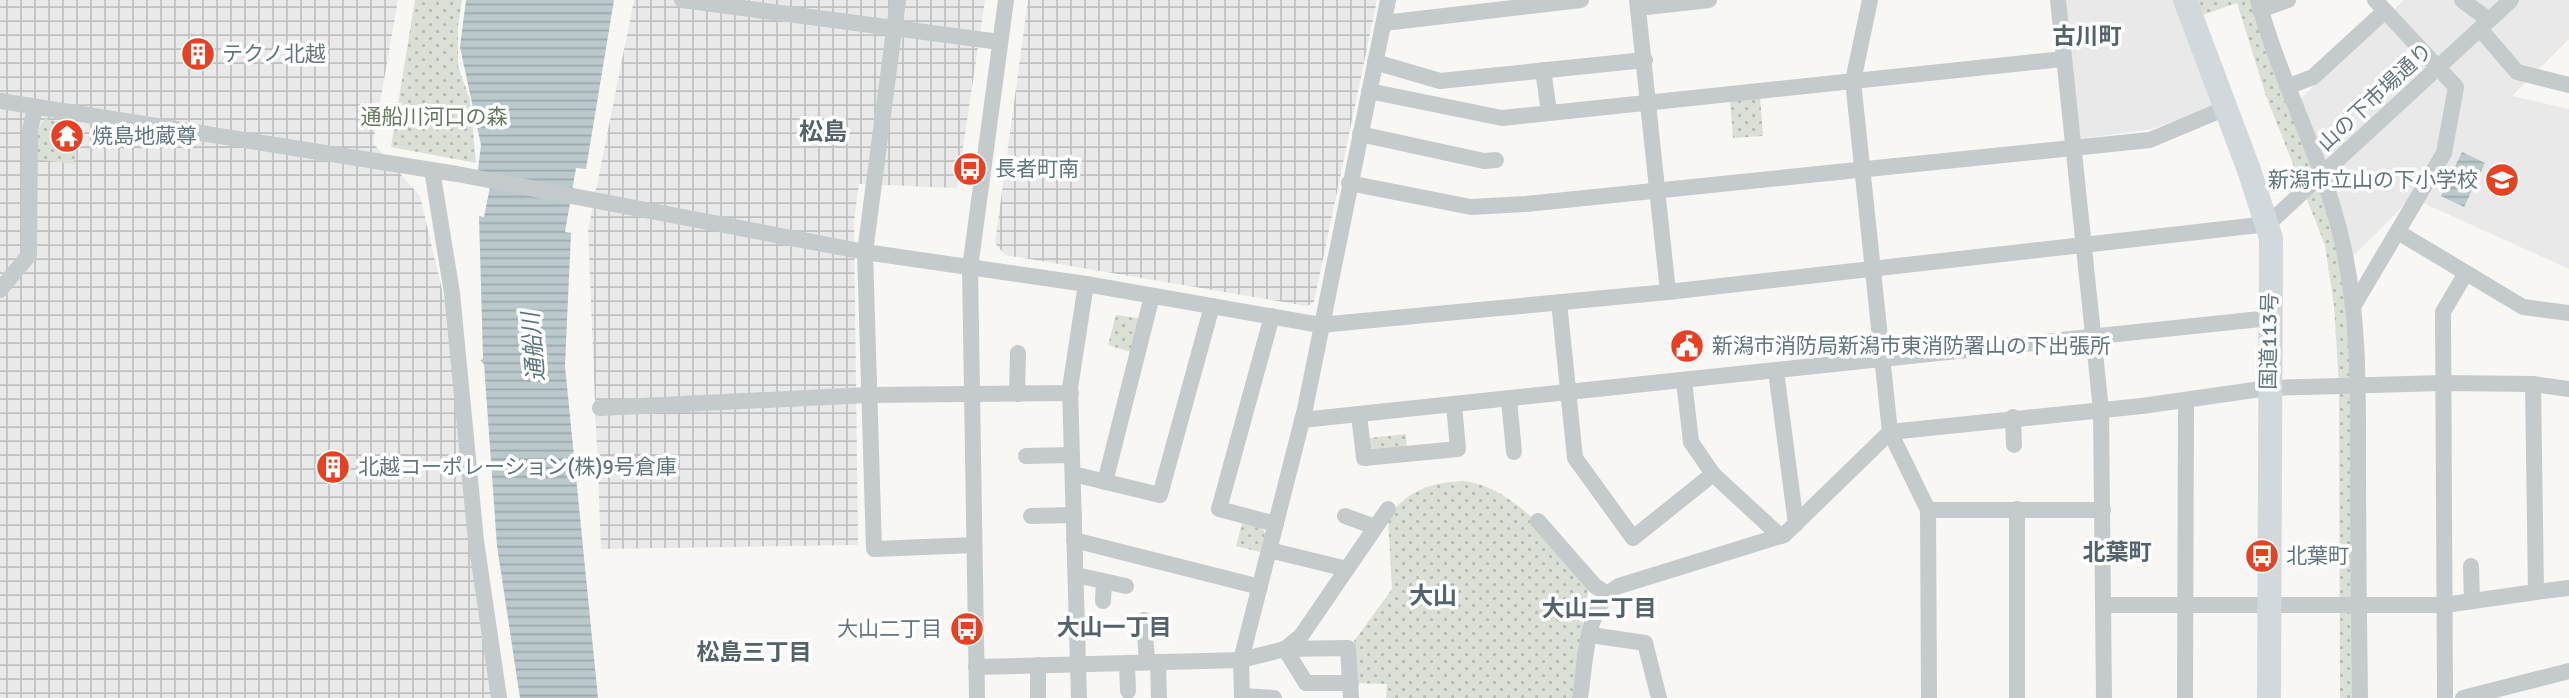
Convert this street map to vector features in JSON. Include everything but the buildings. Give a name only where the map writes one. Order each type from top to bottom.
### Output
[{"type":"highway","name":"国道113号","points":[[2185,0],[2271,238],[2268,388],[2269,698]]},
{"type":"street","points":[[682,0],[1000,42]]},
{"type":"street","points":[[898,0],[865,252],[874,549],[974,545]]},
{"type":"street","points":[[977,698],[970,268],[1006,0]]},
{"type":"street","points":[[1273,698],[1242,697],[1241,660],[1302,420],[1388,0]]},
{"type":"street","points":[[1432,0],[1434,17]]},
{"type":"street","points":[[1384,23],[1525,3],[1581,0]]},
{"type":"street","points":[[1668,292],[1638,4],[1709,0]]},
{"type":"street","points":[[1870,0],[1853,82],[1891,432],[1928,510],[1929,698]]},
{"type":"street","points":[[2058,0],[2101,410],[2104,698]]},
{"type":"street","points":[[2288,0],[2259,5],[2287,87],[2323,175],[2342,240],[2354,305],[2358,385],[2360,698]]},
{"type":"street","points":[[2462,0],[2484,24],[2517,72],[2569,85]]},
{"type":"street","name":"山の下市場通り","points":[[2267,224],[2511,0]]},
{"type":"street","points":[[2287,87],[2313,77],[2380,5],[2456,87],[2444,153],[2354,305]]},
{"type":"street","points":[[1369,91],[1502,118],[2063,59]]},
{"type":"street","points":[[1375,62],[1440,81],[1645,60]]},
{"type":"street","points":[[1543,70],[1549,112]]},
{"type":"street","points":[[0,102],[457,174],[865,252],[1086,284],[1320,325],[1668,292],[2267,224]]},
{"type":"street","points":[[0,290],[29,255],[30,130],[35,107]]},
{"type":"street","points":[[1349,183],[1471,207],[1526,204],[2150,140],[2226,108]]},
{"type":"street","points":[[1360,134],[1484,161],[1496,160]]},
{"type":"street","points":[[432,170],[452,293],[476,541],[499,698]]},
{"type":"street","points":[[2398,232],[2523,307],[2569,313]]},
{"type":"street","points":[[2445,698],[2443,312],[2466,273]]},
{"type":"street","points":[[1079,698],[1071,393],[1086,284]]},
{"type":"street","points":[[1105,482],[1153,296]]},
{"type":"street","points":[[1559,302],[1575,458],[1633,538],[1713,474]]},
{"type":"street","points":[[1073,474],[1160,495],[1212,306]]},
{"type":"street","points":[[1272,316],[1219,509],[1276,524]]},
{"type":"street","points":[[1302,420],[2270,318]]},
{"type":"street","points":[[1017,394],[1018,353]]},
{"type":"street","points":[[1776,371],[1796,524]]},
{"type":"street","points":[[1684,381],[1691,442],[1713,474],[1780,536]]},
{"type":"street","points":[[1580,698],[1594,615],[1606,593],[1619,586],[1780,536],[1796,524],[1891,432],[2013,417],[2101,410],[2268,388],[2442,383],[2533,384],[2569,389]]},
{"type":"street","points":[[2533,384],[2536,592]]},
{"type":"street","points":[[600,408],[868,395],[1071,393]]},
{"type":"street","points":[[1509,400],[1514,452]]},
{"type":"street","points":[[2185,698],[2186,400]]},
{"type":"street","points":[[1359,415],[1364,458],[1458,449],[1454,405]]},
{"type":"street","points":[[2013,417],[2014,445]]},
{"type":"street","points":[[1026,456],[1072,455]]},
{"type":"street","points":[[1285,649],[1301,636],[1388,509]]},
{"type":"street","points":[[2017,698],[2018,509]]},
{"type":"street","points":[[1928,510],[2103,510]]},
{"type":"street","points":[[1031,516],[1074,515]]},
{"type":"street","points":[[1345,516],[1375,527]]},
{"type":"street","points":[[1538,521],[1595,586],[1606,593]]},
{"type":"street","points":[[1074,540],[1260,587]]},
{"type":"street","points":[[1269,550],[1347,569]]},
{"type":"street","points":[[2471,566],[2472,601]]},
{"type":"street","points":[[1076,575],[1126,586]]},
{"type":"street","points":[[1103,601],[1104,582]]},
{"type":"street","points":[[2104,605],[2445,605],[2569,588]]},
{"type":"street","points":[[1144,620],[1159,698]]},
{"type":"street","points":[[1591,635],[1645,643],[1659,698]]},
{"type":"street","points":[[976,667],[1241,660],[1285,649],[1348,648],[1351,691],[1306,683],[1285,649]]},
{"type":"street","points":[[1127,663],[1128,691]]},
{"type":"street","points":[[1038,665],[1038,698]]},
{"type":"street","points":[[2463,698],[2569,671]]},
{"type":"shaded area","points":[[0,0],[398,0],[373,143],[420,196],[452,332],[476,598],[493,698],[0,698]]},
{"type":"shaded area","points":[[634,0],[985,0],[957,188],[859,184],[854,221],[858,545],[601,549],[588,230]]},
{"type":"shaded area","points":[[1028,0],[1377,0],[1314,302],[1307,306],[1005,255],[995,243]]},
{"type":"shaded area","points":[[2065,0],[2175,0],[2215,106],[2152,129],[2079,139]]},
{"type":"shaded area","points":[[2404,0],[2569,0],[2569,39],[2512,96],[2569,109],[2569,269],[2421,202],[2442,167],[2352,257],[2299,100]]},
{"type":"green space","name":"通船川河口の森","points":[[415,0],[462,0],[458,27],[458,66],[470,100],[476,163],[391,147]]},
{"type":"green space","points":[[2198,0],[2258,0],[2323,175],[2354,305],[2360,698],[2340,698],[2339,384],[2334,306],[2325,245],[2266,96],[2237,3],[2203,15]]},
{"type":"green space","points":[[1760,97],[1763,136],[1733,138],[1730,100]]},
{"type":"green space","points":[[45,119],[78,126],[74,164],[35,159],[37,131]]},
{"type":"green space","points":[[1116,315],[1143,319],[1134,353],[1108,345]]},
{"type":"green space","points":[[1406,434],[1407,450],[1374,453],[1370,449],[1369,438]]},
{"type":"green space","points":[[1464,481],[1482,485],[1501,494],[1535,520],[1565,553],[1589,586],[1572,698],[1386,698],[1387,684],[1353,683],[1352,644],[1392,589],[1388,517],[1404,500],[1422,489],[1441,483]]},
{"type":"green space","points":[[1242,523],[1263,529],[1265,534],[1260,552],[1236,546]]},
{"type":"water","name":"通船川","points":[[466,0],[614,0],[586,169],[576,168],[565,232],[571,233],[565,366],[598,698],[520,698],[497,546],[484,364],[480,360],[483,359],[479,216],[484,217],[491,182],[477,178],[481,145],[460,47]]},
{"type":"water","points":[[2462,152],[2485,163],[2464,207],[2441,196]]},
{"type":"place","name":"テクノ北越","points":[[198,54]]},
{"type":"place","name":"焼島地蔵尊","points":[[67,136]]},
{"type":"place","name":"長者町南","points":[[970,169]]},
{"type":"place","name":"新潟市立山の下小学校","points":[[2502,180]]},
{"type":"place","name":"新潟市消防局新潟市東消防署山の下出張所","points":[[1687,346]]},
{"type":"place","name":"北越コーポレーション(株)9号倉庫","points":[[333,467]]},
{"type":"place","name":"北葉町","points":[[2262,556]]},
{"type":"place","name":"大山二丁目","points":[[967,629]]},
{"type":"district","name":"古川町","points":[[2087,36]]},
{"type":"district","name":"松島","points":[[823,132]]},
{"type":"district","name":"北葉町","points":[[2117,552]]},
{"type":"district","name":"大山","points":[[1433,596]]},
{"type":"district","name":"大山二丁目","points":[[1599,608]]},
{"type":"district","name":"大山一丁目","points":[[1114,627]]},
{"type":"district","name":"松島三丁目","points":[[754,652]]}]
